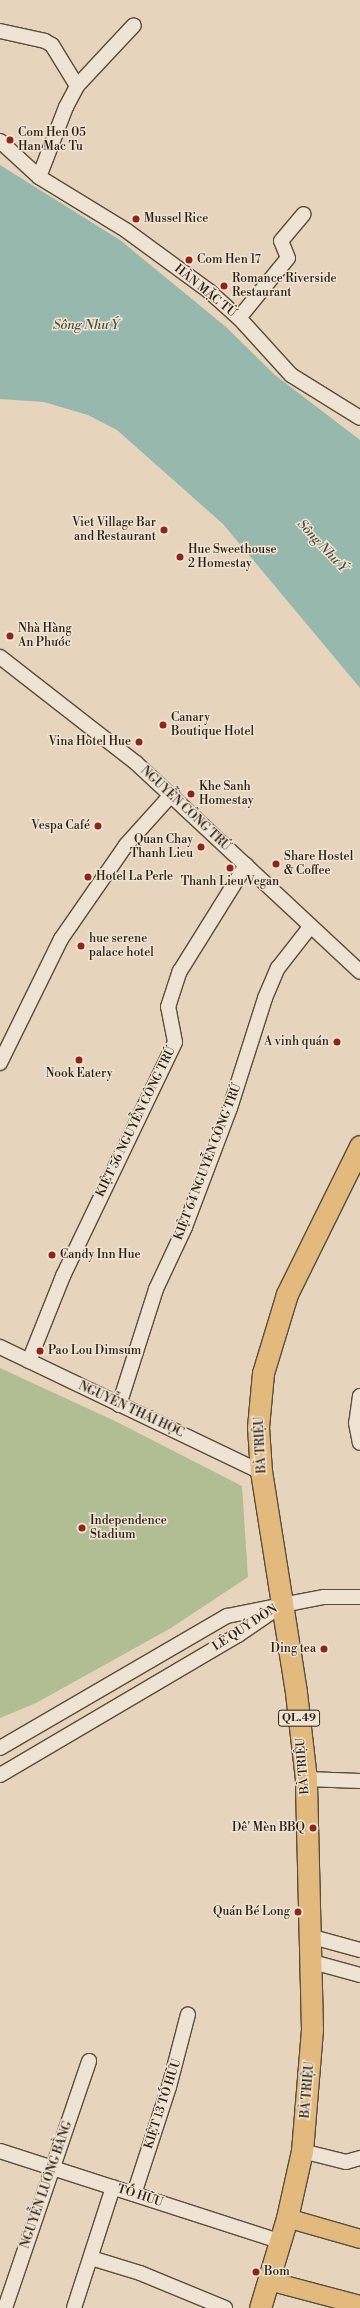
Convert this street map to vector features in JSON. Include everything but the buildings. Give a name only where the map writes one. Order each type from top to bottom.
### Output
[{"type":"highway","name":"BÀ TRIỆU","points":[[260,2308],[287,2218],[302,2151],[311,2064],[306,1779],[282,1605],[261,1472],[258,1427],[263,1373],[271,1341],[287,1294],[360,1146]]},
{"type":"main road","points":[[287,2218],[360,2239]]},
{"type":"main road","points":[[269,2281],[360,2305]]},
{"type":"street","points":[[39,177],[66,107],[77,86],[134,25]]},
{"type":"street","points":[[0,31],[45,41],[52,45],[77,86]]},
{"type":"street","name":"HÀN MẶC TỬ","points":[[0,141],[39,177],[127,231],[209,291],[239,318],[291,375],[360,418]]},
{"type":"street","points":[[239,318],[288,258],[281,241],[304,214]]},
{"type":"street","name":"NGUYỄN CÔNG TRỨ","points":[[0,658],[74,712],[172,794],[310,927],[360,972]]},
{"type":"street","points":[[0,1064],[61,939],[126,845],[172,794]]},
{"type":"street","name":"KIỆT 56 NGUYỄN CÔNG TRỨ","points":[[28,1362],[63,1276],[175,1042],[168,1007],[180,971],[246,865]]},
{"type":"street","name":"KIỆT 64 NGUYỄN CÔNG TRỨ","points":[[119,1404],[156,1289],[185,1227],[230,1108],[265,998],[278,968],[310,927]]},
{"type":"street","name":"NGUYỄN THÁI HỌC","points":[[0,1347],[28,1362],[261,1472]]},
{"type":"street","points":[[360,1396],[356,1423],[360,1443]]},
{"type":"street","points":[[282,1605],[324,1597],[360,1596]]},
{"type":"street","name":"LÊ QUÝ ĐÔN","points":[[4,1746],[227,1616],[282,1605]]},
{"type":"street","name":"LÊ QUÝ ĐÔN","points":[[0,1775],[239,1634],[282,1605]]},
{"type":"street","points":[[4,1746],[20,1763]]},
{"type":"street","points":[[306,1779],[360,1781]]},
{"type":"street","points":[[309,1936],[360,1950]]},
{"type":"street","points":[[309,1961],[360,1975]]},
{"type":"street","name":"KIỆT 13 TỐ HỮU","points":[[134,2194],[169,2087],[188,2014]]},
{"type":"street","name":"NGUYỄN LƯƠNG BẰNG","points":[[5,2308],[89,2061]]},
{"type":"street","name":"TỐ HỮU","points":[[0,2151],[280,2242]]},
{"type":"street","points":[[302,2151],[346,2162],[360,2158]]},
{"type":"street","points":[[74,2308],[113,2187]]},
{"type":"street","points":[[91,2258],[140,2273],[225,2308]]},
{"type":"green space","name":"Independence Stadium","points":[[0,1368],[115,1421],[242,1486],[248,1577],[171,1628],[36,1703],[0,1718]]},
{"type":"water","name":"Sông Như Ý","points":[[0,165],[120,240],[226,327],[275,375],[360,440],[360,688],[223,524],[117,430],[88,415],[44,402],[0,399]]},
{"type":"place","name":"Com Hen 05 Han Mac Tu","points":[[10,140]]},
{"type":"place","name":"Mussel Rice","points":[[136,219]]},
{"type":"place","name":"Com Hen 17","points":[[189,260]]},
{"type":"place","name":"Romance Riverside Restaurant","points":[[224,286]]},
{"type":"place","name":"Viet Village Bar and Restaurant","points":[[164,530]]},
{"type":"place","name":"Hue Sweethouse 2 Homestay","points":[[180,557]]},
{"type":"place","name":"Nhà Hàng An Phước","points":[[10,636]]},
{"type":"place","name":"Canary Boutique Hotel","points":[[163,725]]},
{"type":"place","name":"Vina Hotel Hue","points":[[139,742]]},
{"type":"place","name":"Khe Sanh Homestay","points":[[191,794]]},
{"type":"place","name":"Vespa Café","points":[[98,826]]},
{"type":"place","name":"Quan Chay Thanh Lieu","points":[[201,847]]},
{"type":"place","name":"Share Hostel & Coffee","points":[[276,864]]},
{"type":"place","name":"Thanh Lieu Vegan","points":[[230,868]]},
{"type":"place","name":"Hotel La Perle","points":[[88,877]]},
{"type":"place","name":"hue serene palace hotel","points":[[81,946]]},
{"type":"place","name":"A vinh quán","points":[[337,1042]]},
{"type":"place","name":"Nook Eatery","points":[[79,1060]]},
{"type":"place","name":"Candy Inn Hue","points":[[52,1255]]},
{"type":"place","name":"Pao Lou Dimsum","points":[[40,1351]]},
{"type":"place","name":"Independence Stadium","points":[[82,1528]]},
{"type":"place","name":"Ding tea","points":[[324,1649]]},
{"type":"place","name":"Dê' Mèn BBQ","points":[[313,1828]]},
{"type":"place","name":"Quán Bé Long","points":[[298,1912]]},
{"type":"place","name":"Bom","points":[[256,2272]]}]
